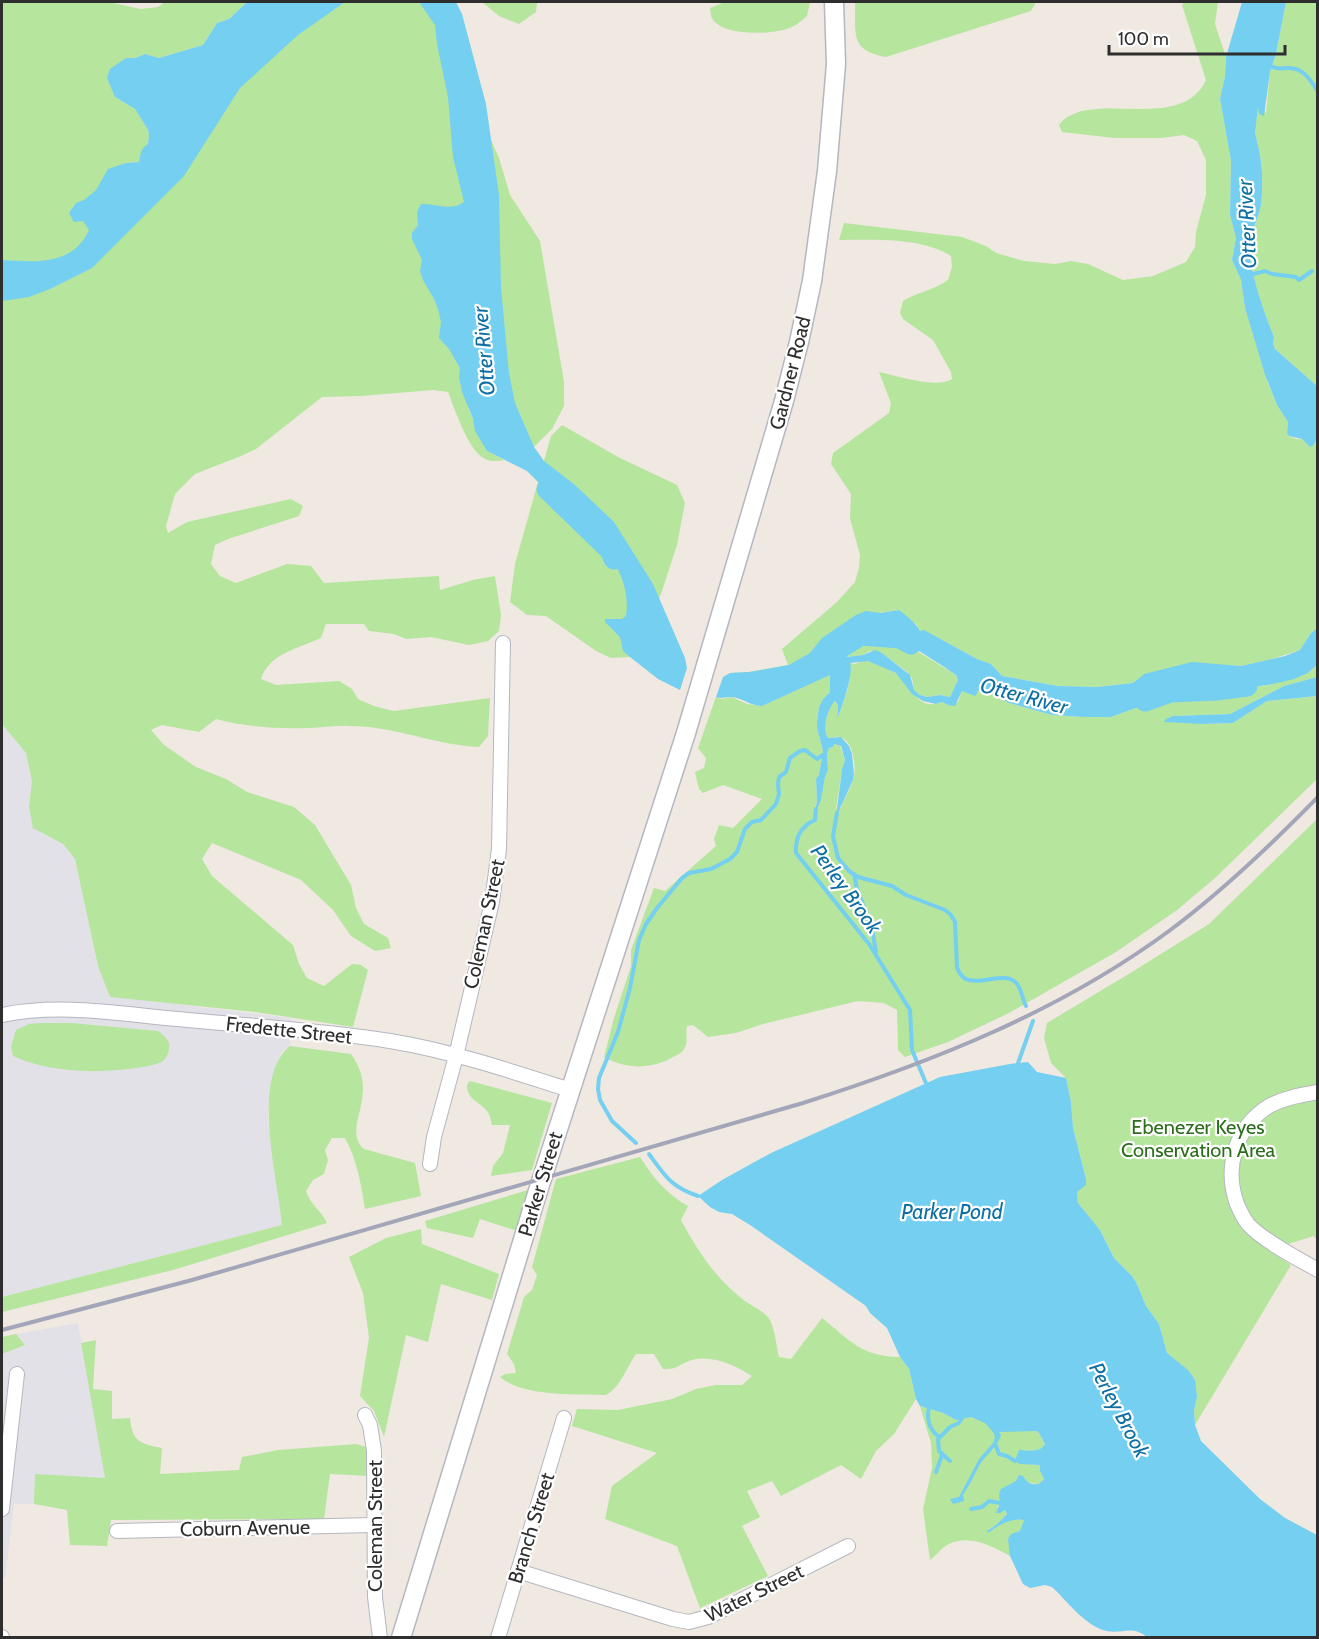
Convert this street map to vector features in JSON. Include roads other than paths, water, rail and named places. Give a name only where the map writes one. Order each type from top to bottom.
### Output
[{"type":"main road","name":"Gardner Road","points":[[686,733],[784,401],[804,318],[820,224],[831,132],[836,64],[834,2]]},
{"type":"main road","name":"Parker Street","points":[[401,1638],[570,1090],[686,733]]},
{"type":"street","name":"Coleman Street","points":[[430,1164],[434,1137],[456,1056],[492,902],[498,865],[503,643]]},
{"type":"street","name":"Fredette Street","points":[[2,1015],[61,1010],[313,1031],[372,1039],[456,1056],[570,1090]]},
{"type":"street","points":[[1317,1092],[1281,1100],[1257,1115],[1238,1142],[1233,1157],[1231,1177],[1234,1194],[1247,1223],[1256,1232],[1317,1270]]},
{"type":"street","points":[[2,1509],[17,1374]]},
{"type":"street","name":"Coleman Street","points":[[365,1415],[370,1425],[374,1451],[376,1616],[380,1638]]},
{"type":"street","name":"Branch Street","points":[[498,1638],[564,1418]]},
{"type":"street","name":"Coburn Avenue","points":[[117,1531],[374,1525]]},
{"type":"street","name":"Water Street","points":[[518,1571],[689,1622],[708,1617],[848,1546]]},
{"type":"water","points":[[247,2],[345,2],[298,35],[240,88],[184,176],[92,268],[29,297],[2,301],[2,260],[40,261],[63,256],[73,250],[82,242],[89,230],[83,221],[74,222],[69,213],[76,203],[84,200],[96,190],[108,169],[126,163],[139,162],[142,150],[148,144],[148,130],[135,109],[115,97],[107,78],[110,69],[126,58],[135,58],[145,54],[159,58],[203,45],[217,23],[229,19]]},
{"type":"water","points":[[419,2],[456,2],[462,14],[486,104],[499,195],[501,288],[509,373],[515,403],[534,447],[544,461],[575,485],[614,522],[653,584],[685,658],[687,668],[680,690],[658,679],[623,651],[620,637],[605,622],[605,619],[622,619],[626,616],[627,600],[624,585],[611,557],[591,531],[569,509],[554,511],[549,500],[551,496],[549,493],[527,471],[487,451],[475,431],[473,419],[462,392],[460,368],[449,349],[439,338],[441,322],[438,309],[423,280],[420,271],[422,260],[412,239],[412,233],[418,225],[417,212],[421,204],[448,207],[464,202],[453,157],[448,97],[435,25]]},
{"type":"water","points":[[1242,2],[1286,2],[1276,54],[1270,72],[1264,116],[1259,114],[1256,94],[1258,78],[1256,53],[1249,54],[1246,69],[1247,98],[1262,172],[1261,204],[1251,239],[1250,258],[1260,298],[1274,337],[1275,349],[1317,386],[1317,438],[1310,447],[1302,439],[1289,436],[1287,433],[1288,422],[1277,405],[1265,375],[1245,308],[1241,280],[1232,260],[1236,238],[1230,215],[1231,161],[1220,99],[1226,57]]},
{"type":"water","points":[[899,610],[914,622],[920,631],[924,630],[977,659],[991,664],[1002,676],[1058,686],[1097,687],[1133,683],[1144,674],[1192,662],[1241,666],[1285,656],[1300,650],[1317,628],[1317,665],[1308,673],[1273,684],[1225,691],[1178,688],[1152,702],[1111,717],[1083,717],[1052,715],[1009,703],[986,691],[979,690],[975,696],[962,691],[955,706],[942,702],[936,704],[923,701],[912,694],[896,673],[868,661],[850,663],[849,682],[842,707],[837,719],[838,705],[835,701],[832,705],[826,719],[825,730],[828,738],[841,737],[849,746],[852,754],[853,780],[836,817],[845,760],[841,746],[834,744],[829,748],[827,754],[828,770],[821,800],[814,816],[817,801],[816,779],[819,775],[823,751],[817,722],[819,707],[830,692],[830,675],[762,706],[735,697],[716,697],[723,677],[730,673],[789,665],[810,653],[822,638],[856,615],[866,611],[880,613]],"holes":[[[866,633],[902,642],[956,675],[958,680],[950,697],[920,695],[914,690],[910,675],[875,650],[863,655],[847,657],[844,654],[846,647]]]},
{"type":"water","points":[[1317,677],[1317,696],[1267,701],[1233,723],[1164,722],[1173,716],[1230,714],[1284,686]]},
{"type":"water","name":"Parker Pond","points":[[1028,1062],[1037,1072],[1066,1078],[1073,1128],[1086,1179],[1086,1185],[1077,1192],[1078,1203],[1100,1230],[1114,1258],[1137,1284],[1146,1306],[1159,1324],[1167,1353],[1188,1370],[1195,1380],[1197,1397],[1194,1410],[1195,1425],[1201,1441],[1260,1499],[1285,1518],[1317,1535],[1317,1637],[1148,1638],[1137,1631],[1103,1630],[1089,1622],[1052,1587],[1045,1585],[1030,1588],[1023,1584],[1010,1556],[1008,1539],[1011,1534],[1020,1531],[1024,1520],[1010,1521],[988,1533],[987,1531],[1007,1514],[1005,1510],[996,1513],[1000,1503],[1001,1489],[1016,1481],[1019,1475],[1034,1484],[1039,1484],[1044,1479],[1040,1465],[1020,1464],[1015,1461],[1019,1450],[1034,1450],[1043,1447],[1045,1444],[1039,1433],[1036,1431],[999,1432],[1001,1435],[999,1440],[979,1466],[963,1495],[964,1501],[953,1504],[950,1499],[959,1497],[979,1459],[993,1443],[995,1437],[993,1432],[985,1423],[971,1417],[956,1420],[943,1413],[920,1406],[916,1399],[909,1369],[900,1357],[887,1328],[870,1313],[866,1306],[750,1225],[732,1214],[719,1212],[710,1207],[698,1196],[771,1153],[940,1077]]},
{"type":"waterway","name":"Otter River","points":[[1245,128],[1259,2]]},
{"type":"waterway","points":[[1270,66],[1299,70],[1307,76],[1318,92]]},
{"type":"waterway","points":[[1249,275],[1265,271],[1296,277],[1299,280],[1312,271]]},
{"type":"waterway","name":"Otter River","points":[[547,489],[610,550],[614,559]]},
{"type":"waterway","name":"Otter River","points":[[840,648],[861,635],[900,638],[911,644]]},
{"type":"waterway","name":"Perley Brook","points":[[844,659],[848,644]]},
{"type":"waterway","name":"Otter River","points":[[1145,701],[1170,692],[1247,686]]},
{"type":"waterway","points":[[636,1143],[612,1121],[600,1100],[598,1089],[599,1078],[618,1032],[630,988],[639,940],[646,924],[682,878],[689,873],[711,869],[730,859],[737,852],[745,829],[752,822],[761,820],[776,804],[779,794],[779,777],[786,772],[790,758],[805,750],[817,759],[823,755]]},
{"type":"waterway","name":"Perley Brook","points":[[816,809],[815,820],[806,825],[798,837],[796,853],[869,944],[910,1010],[912,1050],[928,1088]]},
{"type":"waterway","name":"Perley Brook","points":[[837,813],[833,836],[838,858],[849,871],[858,877],[892,886],[906,895],[945,910],[955,922],[957,968],[962,976],[972,981],[1000,978],[1012,980],[1019,986],[1026,1006]]},
{"type":"waterway","name":"Perley Brook","points":[[854,874],[857,889],[872,928],[876,952]]},
{"type":"waterway","name":"Perley Brook","points":[[1017,1066],[1033,1021]]},
{"type":"waterway","points":[[649,1154],[669,1180],[681,1189],[698,1196]]},
{"type":"waterway","points":[[929,1408],[929,1424],[938,1436]]},
{"type":"waterway","points":[[950,1461],[939,1451],[938,1439],[962,1418]]},
{"type":"waterway","points":[[996,1446],[999,1454],[1015,1461]]},
{"type":"waterway","points":[[936,1472],[942,1455]]},
{"type":"waterway","points":[[971,1509],[982,1507],[989,1501],[1000,1503]]},
{"type":"railway","points":[[2,1330],[192,1280],[803,1103],[946,1052],[1039,1010],[1127,960],[1169,931],[1227,884],[1318,797]]},
{"type":"park label","name":"Ebenezer Keyes Conservation Area","points":[[1198,1138]]}]
